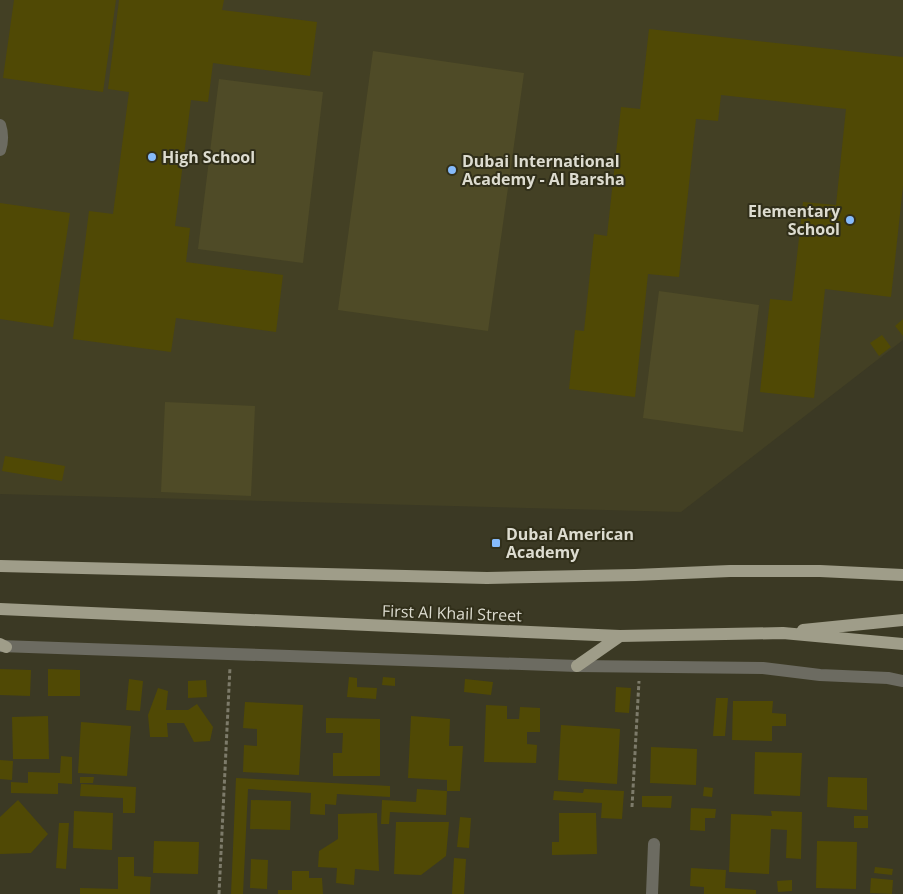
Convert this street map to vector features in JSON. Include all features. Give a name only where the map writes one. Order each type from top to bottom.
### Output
[{"type":"main road","points":[[2,566],[487,578],[635,576],[730,571],[820,571],[903,574]]},
{"type":"main road","name":"First Al Khail Street","points":[[0,610],[620,636],[783,633],[903,644]]},
{"type":"main road","points":[[783,633],[903,620]]},
{"type":"main road","points":[[577,666],[620,636]]},
{"type":"street","points":[[0,125],[2,138],[0,150]]},
{"type":"street","points":[[2,646],[640,668],[763,668],[839,677],[888,678],[903,681]]},
{"type":"street","points":[[652,894],[654,844]]},
{"type":"path","points":[[220,894],[231,655]]},
{"type":"path","points":[[632,807],[640,668]]},
{"type":"shaded area","name":"Dubai International Academy - Al Barsha","points":[[0,0],[903,0],[903,340],[681,512],[0,494]]},
{"type":"shaded area","points":[[373,51],[524,73],[488,331],[338,310]]},
{"type":"shaded area","points":[[219,79],[323,92],[303,263],[198,249]]},
{"type":"shaded area","points":[[659,291],[759,305],[743,432],[643,418]]},
{"type":"shaded area","points":[[165,402],[255,406],[251,496],[161,492]]},
{"type":"building","points":[[14,0],[116,0],[103,92],[3,78]]},
{"type":"building","name":"High School","points":[[119,0],[224,0],[222,10],[317,22],[310,76],[213,63],[208,102],[191,100],[175,226],[190,228],[186,262],[283,275],[276,332],[176,318],[171,352],[73,339],[89,211],[113,214],[129,92],[108,89]]},
{"type":"building","name":"Elementary School","points":[[649,29],[903,57],[903,186],[891,297],[825,289],[814,398],[760,392],[770,299],[792,301],[803,202],[836,205],[846,109],[721,95],[718,121],[696,119],[679,277],[648,274],[635,397],[569,389],[575,330],[584,331],[594,234],[607,236],[621,107],[640,109]]},
{"type":"building","points":[[0,203],[70,213],[53,327],[0,319]]},
{"type":"building","points":[[903,319],[903,336],[895,326]]},
{"type":"building","points":[[882,335],[891,347],[879,356],[870,343]]},
{"type":"building","points":[[5,456],[65,466],[62,481],[2,471]]},
{"type":"building","points":[[0,669],[31,670],[30,696],[0,695]]},
{"type":"building","points":[[48,669],[80,670],[80,696],[48,696]]},
{"type":"building","points":[[349,677],[357,678],[357,687],[377,688],[376,699],[347,697]]},
{"type":"building","points":[[383,677],[395,678],[395,686],[382,685]]},
{"type":"building","points":[[129,679],[143,681],[140,711],[126,710]]},
{"type":"building","points":[[465,679],[493,682],[491,695],[464,692]]},
{"type":"building","points":[[206,680],[207,697],[188,698],[188,681]]},
{"type":"building","points":[[616,687],[631,688],[629,713],[615,712]]},
{"type":"building","points":[[158,688],[168,691],[166,710],[188,710],[197,704],[213,727],[210,741],[194,742],[184,723],[167,723],[168,737],[150,737],[148,715]]},
{"type":"building","points":[[716,698],[728,698],[725,736],[713,736]]},
{"type":"building","points":[[733,701],[773,701],[772,713],[786,714],[786,726],[772,726],[772,741],[732,740]]},
{"type":"building","points":[[245,702],[303,705],[299,775],[243,772],[244,745],[257,746],[257,729],[243,728]]},
{"type":"building","points":[[486,705],[507,706],[507,719],[519,719],[520,707],[540,708],[540,732],[527,732],[527,744],[537,745],[536,763],[484,762]]},
{"type":"building","points":[[48,716],[49,759],[13,759],[12,717]]},
{"type":"building","points":[[411,716],[450,719],[449,746],[463,746],[460,791],[447,791],[447,780],[408,778]]},
{"type":"building","points":[[326,718],[380,719],[380,776],[333,776],[333,753],[342,753],[343,733],[326,733]]},
{"type":"building","points":[[81,722],[131,726],[127,776],[78,773]]},
{"type":"building","points":[[561,725],[620,729],[617,784],[558,780]]},
{"type":"building","points":[[651,747],[697,749],[696,785],[650,783]]},
{"type":"building","points":[[755,752],[802,753],[800,796],[754,794]]},
{"type":"building","points":[[61,756],[72,757],[72,784],[58,783],[58,794],[11,793],[11,782],[28,783],[28,772],[60,773]]},
{"type":"building","points":[[0,760],[13,761],[12,780],[0,779]]},
{"type":"building","points":[[80,777],[94,777],[93,783],[80,783]]},
{"type":"building","points":[[828,777],[867,778],[867,810],[827,807]]},
{"type":"building","points":[[236,778],[390,786],[390,797],[337,794],[336,805],[325,804],[325,815],[310,814],[311,793],[248,789],[243,894],[231,894]]},
{"type":"building","points":[[81,784],[136,787],[135,813],[123,813],[123,798],[80,796]]},
{"type":"building","points":[[704,787],[713,788],[712,797],[703,796]]},
{"type":"building","points":[[417,789],[447,791],[446,815],[390,812],[389,824],[381,824],[382,800],[416,802]]},
{"type":"building","points":[[584,789],[624,791],[622,819],[601,818],[602,803],[553,800],[554,791],[583,793]]},
{"type":"building","points":[[642,796],[672,796],[671,808],[642,807]]},
{"type":"building","points":[[18,800],[48,834],[31,853],[0,854],[0,817]]},
{"type":"building","points":[[251,800],[291,801],[290,830],[250,829]]},
{"type":"building","points":[[691,808],[716,809],[715,818],[705,818],[705,831],[690,830]]},
{"type":"building","points":[[74,811],[113,813],[112,850],[73,848]]},
{"type":"building","points":[[771,811],[802,812],[801,859],[786,858],[787,830],[771,829],[769,874],[729,872],[731,814],[772,816]]},
{"type":"building","points":[[377,813],[379,871],[355,869],[354,885],[336,883],[337,868],[318,867],[319,851],[338,839],[338,814]]},
{"type":"building","points":[[559,813],[596,813],[597,854],[552,855],[552,842],[559,842]]},
{"type":"building","points":[[854,816],[868,816],[868,828],[854,828]]},
{"type":"building","points":[[460,817],[471,818],[469,848],[457,847]]},
{"type":"building","points":[[396,822],[449,822],[446,856],[421,875],[394,874]]},
{"type":"building","points":[[59,823],[69,823],[66,869],[56,868]]},
{"type":"building","points":[[154,841],[199,842],[198,874],[153,873]]},
{"type":"building","points":[[817,841],[857,842],[856,889],[816,888]]},
{"type":"building","points":[[118,857],[134,857],[134,876],[151,877],[150,894],[80,894],[80,888],[118,889]]},
{"type":"building","points":[[454,858],[466,859],[464,894],[452,894]]},
{"type":"building","points":[[251,859],[268,860],[267,889],[250,888]]},
{"type":"building","points":[[875,867],[893,869],[892,875],[874,873]]},
{"type":"building","points":[[691,868],[726,870],[725,888],[756,890],[756,894],[704,894],[704,887],[690,886]]},
{"type":"building","points":[[292,871],[309,871],[309,878],[322,878],[323,894],[278,894],[278,890],[292,890]]},
{"type":"building","points":[[871,878],[893,880],[892,894],[870,893]]},
{"type":"building","points":[[792,880],[792,891],[778,892],[777,881]]},
{"type":"place","name":"High School","points":[[152,157]]},
{"type":"place","name":"Dubai International Academy - Al Barsha","points":[[452,170]]},
{"type":"place","name":"Elementary School","points":[[850,220]]},
{"type":"place","name":"Dubai American Academy","points":[[496,543]]}]
